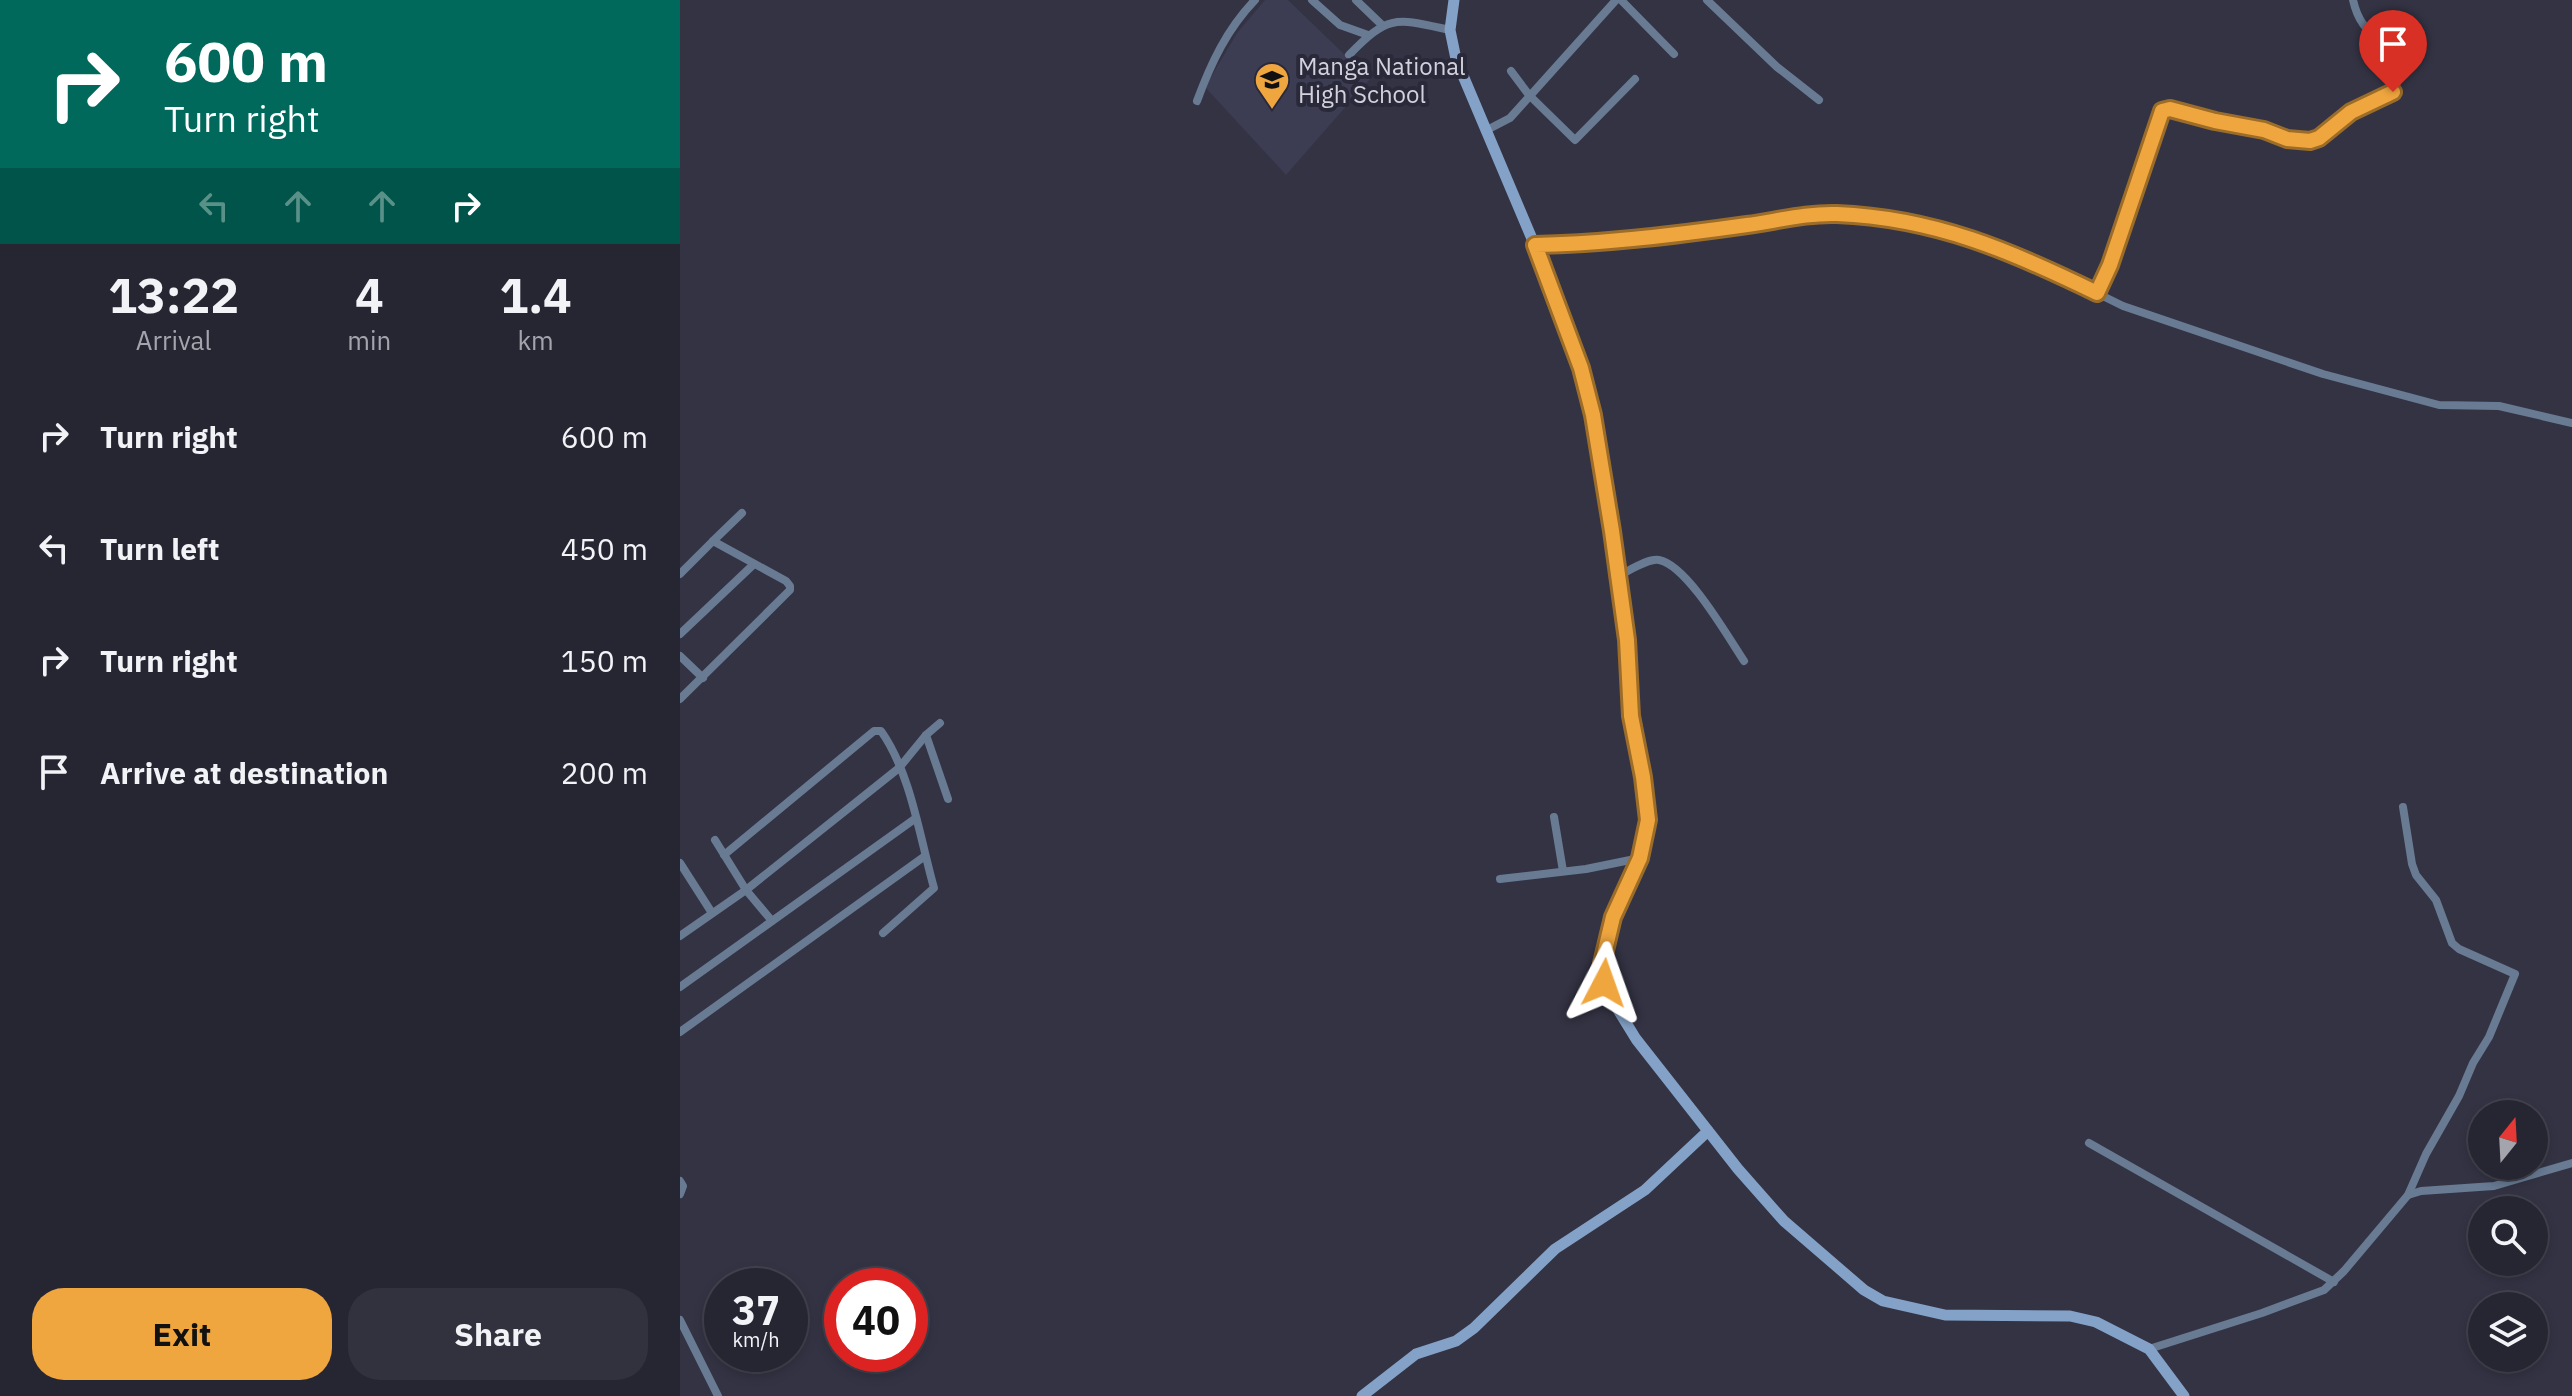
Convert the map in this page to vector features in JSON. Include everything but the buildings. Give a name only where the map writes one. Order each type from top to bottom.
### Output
[{"type":"street","points":[[1197,101],[1219,48],[1239,16],[1255,0]]},
{"type":"street","points":[[1312,0],[1340,25],[1368,35]]},
{"type":"street","points":[[1356,0],[1382,25]]},
{"type":"street","points":[[1454,0],[1450,30],[1456,59],[1567,326],[1584,380],[1603,472],[1627,640],[1631,716],[1648,820],[1640,858],[1613,917],[1602,963],[1604,983],[1631,1032],[1708,1131],[1784,1221],[1864,1290],[1883,1301],[1945,1315],[2070,1316],[2096,1322],[2149,1349],[2184,1396]]},
{"type":"street","points":[[1485,131],[1510,118],[1616,0],[1674,54]]},
{"type":"street","points":[[1707,0],[1777,67],[1819,100]]},
{"type":"street","points":[[2097,293],[2110,265],[2162,111],[2170,109],[2264,130],[2287,139],[2310,141],[2319,138],[2351,112],[2393,92],[2398,83],[2396,72],[2381,44],[2362,22],[2353,0]]},
{"type":"street","points":[[1349,55],[1382,25],[1404,22],[1450,30]]},
{"type":"street","points":[[1511,71],[1529,95],[1575,140],[1635,79]]},
{"type":"street","points":[[1535,245],[1670,234],[1801,216],[1865,216],[1901,221],[1996,246],[2144,314],[2323,374],[2439,405],[2499,406],[2572,423]]},
{"type":"street","points":[[680,574],[742,513]]},
{"type":"street","points":[[680,699],[790,590],[786,581],[713,541]]},
{"type":"street","points":[[1618,576],[1653,560],[1664,562],[1696,589],[1744,661]]},
{"type":"street","points":[[680,634],[754,564]]},
{"type":"street","points":[[680,656],[703,678]]},
{"type":"street","points":[[680,936],[746,890],[899,768],[940,723]]},
{"type":"street","points":[[724,855],[878,730],[883,733],[899,768],[916,818],[934,891],[883,933]]},
{"type":"street","points":[[926,735],[948,799]]},
{"type":"street","points":[[2149,1349],[2291,1303],[2324,1290],[2334,1282],[2408,1195],[2426,1154],[2489,1037],[2515,974],[2452,943],[2438,904],[2416,875],[2412,864],[2403,807]]},
{"type":"street","points":[[1554,817],[1563,871]]},
{"type":"street","points":[[680,987],[916,818]]},
{"type":"street","points":[[715,840],[746,890],[772,921]]},
{"type":"street","points":[[680,1032],[925,856]]},
{"type":"street","points":[[1500,879],[1640,858]]},
{"type":"street","points":[[680,863],[712,913]]},
{"type":"street","points":[[1362,1396],[1416,1354],[1456,1341],[1474,1328],[1555,1249],[1645,1190],[1708,1131]]},
{"type":"street","points":[[2089,1143],[2334,1282]]},
{"type":"street","points":[[2408,1195],[2445,1188],[2494,1186],[2572,1163]]},
{"type":"street","points":[[680,1181],[683,1186],[680,1194]]},
{"type":"street","points":[[680,1320],[718,1396]]},
{"type":"shaded area","points":[[1265,0],[1288,0],[1370,79],[1286,175],[1205,87],[1237,33]]},
{"type":"place","name":"Manga National High School","points":[[1272,111]]},
{"type":"route","points":[[1604,983],[1602,963],[1613,917],[1640,858],[1648,820],[1631,716],[1627,640],[1593,415],[1581,368],[1535,245],[1670,234],[1801,216],[1865,216],[1947,231],[1996,246],[2097,293],[2110,265],[2162,111],[2170,109],[2264,130],[2300,142],[2319,138],[2351,112],[2393,92]]}]
